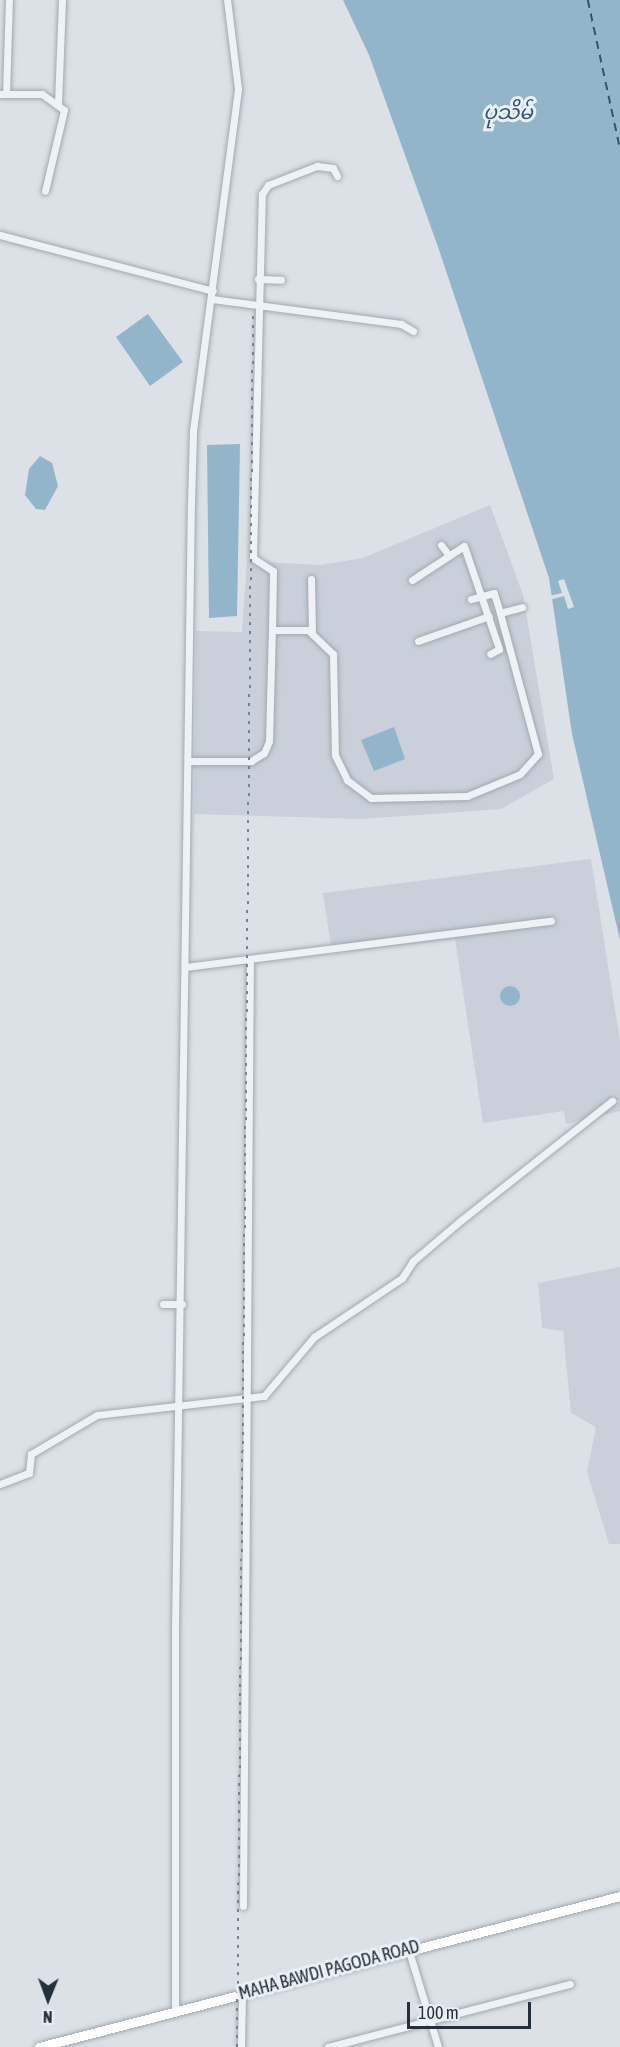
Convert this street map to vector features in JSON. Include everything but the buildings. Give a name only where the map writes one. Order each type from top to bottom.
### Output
[{"type":"street","points":[[9,0],[3,94],[42,94],[64,110],[45,191]]},
{"type":"street","points":[[58,104],[62,0]]},
{"type":"street","points":[[175,2011],[180,1402],[193,431],[238,89],[227,0]]},
{"type":"street","points":[[188,761],[251,761],[264,753],[269,741],[273,571],[253,558],[257,305],[262,194],[268,185],[317,166],[333,168],[337,176]]},
{"type":"street","points":[[0,235],[213,291]]},
{"type":"street","points":[[258,279],[282,280]]},
{"type":"street","points":[[212,299],[257,305],[287,305],[401,324],[413,331]]},
{"type":"street","points":[[441,545],[448,554]]},
{"type":"street","points":[[412,580],[448,554],[465,548],[499,649],[490,654]]},
{"type":"street","points":[[311,579],[312,630],[333,654],[336,755],[347,780],[371,798],[467,796],[520,774],[538,754],[494,593],[471,599]]},
{"type":"street","points":[[500,613],[522,607]]},
{"type":"street","points":[[418,640],[489,616]]},
{"type":"street","points":[[272,630],[312,630]]},
{"type":"street","points":[[185,967],[551,921]]},
{"type":"street","points":[[243,1906],[250,960]]},
{"type":"street","points":[[0,1484],[29,1473],[31,1454],[97,1415],[180,1402],[264,1396],[314,1337],[402,1278],[413,1261],[460,1221],[612,1101]]},
{"type":"street","points":[[163,1304],[182,1304]]},
{"type":"street","name":"MAHA BAWDI PAGODA ROAD","points":[[39,2047],[242,1995],[408,1948],[620,1896]]},
{"type":"street","points":[[408,1948],[438,2047]]},
{"type":"street","points":[[328,2047],[570,1984]]},
{"type":"street","points":[[241,2047],[242,1995]]},
{"type":"shaded area","points":[[490,505],[523,595],[554,779],[501,809],[362,819],[194,814],[196,631],[242,632],[247,561],[320,565],[363,558]]},
{"type":"shaded area","points":[[591,859],[620,1041],[620,1111],[566,1124],[564,1111],[483,1123],[455,939],[332,953],[323,893]]},
{"type":"shaded area","points":[[620,1267],[620,1544],[609,1544],[587,1472],[596,1427],[571,1413],[563,1331],[542,1328],[538,1283]]},
{"type":"water","name":"ပုသိမ်","points":[[343,0],[620,0],[620,940],[572,734],[549,578],[437,244],[369,55]]},
{"type":"water","points":[[148,314],[183,362],[150,386],[116,337]]},
{"type":"water","points":[[240,444],[237,616],[209,618],[207,445]]},
{"type":"water","points":[[40,456],[52,463],[58,486],[45,510],[36,509],[25,495],[29,469]]},
{"type":"water","points":[[394,727],[405,759],[374,771],[361,740]]},
{"type":"water","points":[[506,986],[514,986],[520,992],[520,1000],[514,1006],[506,1006],[500,1000],[500,992]]},
{"type":"pier","points":[[564,579],[574,607],[568,609],[564,596],[549,600],[549,596],[562,593],[558,581]]},
{"type":"ferry route","points":[[588,0],[620,148]]},
{"type":"railway","points":[[237,2047],[253,311]]}]
